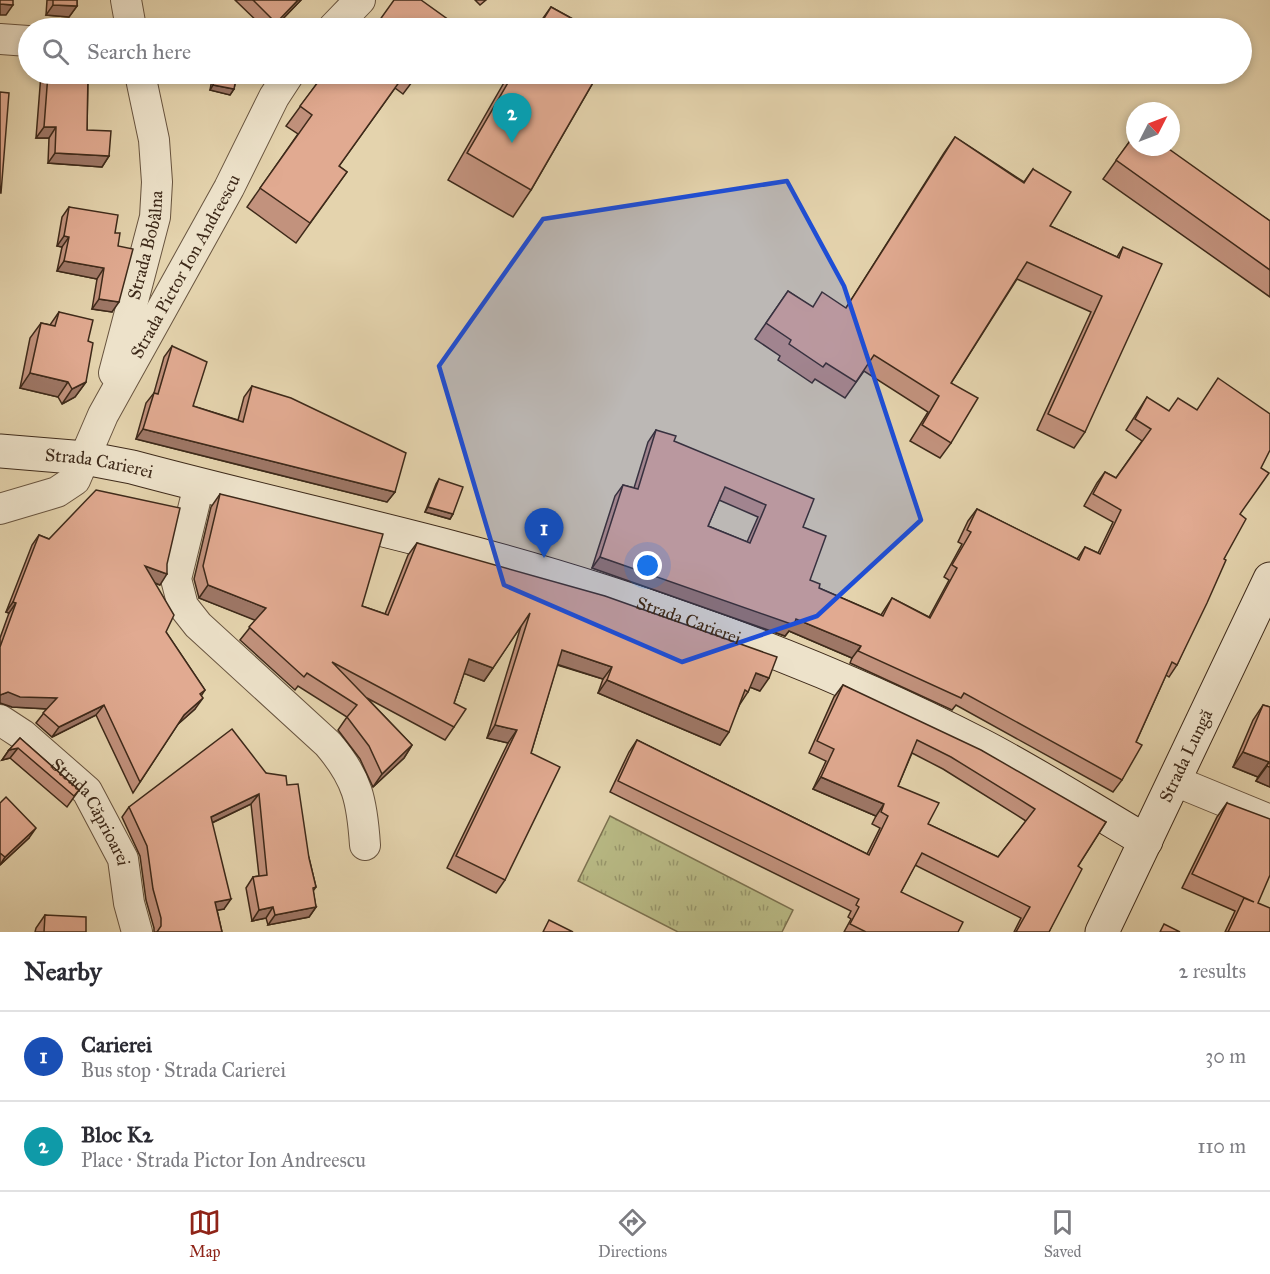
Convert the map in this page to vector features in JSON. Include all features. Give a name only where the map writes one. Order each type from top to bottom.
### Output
[{"type":"street","points":[[126,0],[129,18]]},
{"type":"street","points":[[343,18],[360,0]]},
{"type":"street","points":[[0,39],[18,40]]},
{"type":"street","name":"Strada Bobâlna","points":[[103,415],[155,217],[157,182],[154,140],[142,84]]},
{"type":"street","name":"Strada Pictor Ion Andreescu","points":[[0,509],[57,492],[75,480],[103,415],[229,188],[282,84]]},
{"type":"street","name":"Strada Carierei","points":[[0,451],[85,458],[132,467],[490,557],[603,591],[733,637],[919,715],[983,746],[1146,841]]},
{"type":"street","points":[[199,485],[176,579],[183,606],[198,625],[328,744],[346,765],[356,784],[362,808],[365,845]]},
{"type":"street","name":"Strada Lungă","points":[[1102,932],[1270,579]]},
{"type":"street","name":"Strada Căprioarei","points":[[0,720],[23,735],[87,791],[123,859],[129,903],[137,932]]},
{"type":"street","points":[[1175,781],[1270,820]]},
{"type":"highlighted area","points":[[787,181],[844,286],[921,520],[817,616],[682,662],[504,585],[439,366],[543,219]]},
{"type":"green space","points":[[610,816],[793,910],[782,932],[678,932],[578,881]]},
{"type":"building","points":[[0,0],[13,0],[13,5],[0,4]]},
{"type":"building","points":[[53,0],[77,0],[77,6],[53,5]]},
{"type":"building","points":[[253,0],[298,0],[281,18],[271,18]]},
{"type":"building","points":[[394,0],[421,0],[446,18],[381,18]]},
{"type":"building","points":[[551,7],[571,18],[544,18]]},
{"type":"building","points":[[47,84],[88,84],[87,130],[111,131],[109,156],[55,153],[56,127],[44,127]]},
{"type":"building","points":[[213,84],[235,84],[234,89]]},
{"type":"building","points":[[316,84],[398,84],[339,166],[347,172],[310,223],[260,188],[312,115],[300,106]]},
{"type":"building","points":[[507,84],[592,84],[531,190],[467,153]]},
{"type":"building","points":[[0,92],[9,93],[1,193],[0,193]]},
{"type":"building","points":[[955,137],[1024,183],[1033,169],[1071,192],[1050,226],[1119,258],[1123,247],[1162,264],[1085,432],[1048,414],[1102,296],[1027,262],[951,383],[978,398],[951,443],[922,425],[939,396],[874,355],[856,382],[826,363],[823,367],[789,344],[791,340],[766,323],[788,291],[813,307],[822,292],[846,308]]},
{"type":"building","points":[[1126,146],[1126,156],[1179,156],[1270,221],[1270,270],[1116,160]]},
{"type":"building","points":[[69,207],[118,215],[115,233],[120,233],[118,246],[133,249],[119,302],[99,299],[104,268],[64,261],[69,237],[64,236]]},
{"type":"building","points":[[59,312],[93,320],[88,341],[93,343],[86,382],[72,389],[68,382],[30,373],[41,323],[55,326]]},
{"type":"building","points":[[172,346],[207,362],[193,406],[243,422],[252,386],[291,398],[406,453],[395,492],[143,429],[154,393],[158,394]]},
{"type":"building","points":[[1218,378],[1270,414],[1270,450],[1261,468],[1269,473],[1240,514],[1246,519],[1224,559],[1226,560],[1207,603],[1177,665],[1172,662],[1136,742],[1142,745],[1122,780],[964,693],[961,698],[858,651],[861,646],[796,619],[794,625],[600,557],[623,485],[638,489],[656,430],[676,436],[674,441],[814,499],[803,527],[826,536],[810,580],[820,584],[819,588],[883,616],[892,598],[930,618],[957,568],[952,565],[971,532],[967,530],[977,509],[1079,560],[1085,547],[1100,554],[1121,510],[1093,494],[1105,472],[1116,478],[1151,429],[1135,419],[1147,397],[1169,411],[1178,398],[1197,410]],"holes":[[[725,487],[766,505],[750,543],[708,526]]]},
{"type":"building","points":[[439,479],[463,487],[453,514],[428,507]]},
{"type":"building","points":[[96,490],[180,508],[167,564],[167,574],[145,566],[174,615],[166,632],[205,690],[200,694],[203,698],[184,715],[140,782],[104,705],[59,727],[43,713],[57,698],[20,697],[8,692],[0,695],[0,647],[16,603],[13,602],[39,535],[49,539]]},
{"type":"building","points":[[220,494],[383,534],[362,606],[388,615],[417,543],[605,596],[777,657],[769,678],[756,673],[748,692],[745,690],[729,732],[607,680],[612,667],[562,650],[531,753],[560,767],[505,880],[456,856],[517,730],[495,725],[530,613],[493,668],[469,659],[454,703],[466,709],[454,727],[332,662],[412,745],[382,774],[369,746],[347,717],[357,705],[307,673],[304,677],[249,627],[266,608],[208,585],[203,566]]},
{"type":"building","points":[[843,685],[981,750],[1106,822],[1078,866],[1082,869],[1049,932],[1016,932],[1030,907],[922,853],[901,892],[963,922],[958,932],[866,932],[850,924],[859,907],[856,905],[859,899],[618,781],[637,740],[869,855],[888,816],[881,812],[884,804],[821,777],[834,749],[817,741]],"holes":[[[917,740],[951,757],[1035,809],[998,857],[928,824],[939,803],[898,786]]]},
{"type":"building","points":[[1263,705],[1270,707],[1270,767],[1267,766],[1269,762],[1243,752]]},
{"type":"building","points":[[232,729],[266,773],[286,776],[287,785],[298,784],[309,858],[316,887],[313,888],[316,907],[275,915],[273,907],[259,910],[253,877],[267,875],[259,794],[211,817],[231,899],[215,902],[222,932],[157,932],[161,926],[161,918],[153,889],[147,846],[129,807]]},
{"type":"building","points":[[20,738],[79,790],[74,796],[18,748],[9,750]]},
{"type":"building","points":[[6,797],[36,828],[5,857],[0,853],[0,803]]},
{"type":"building","points":[[1227,803],[1270,819],[1270,875],[1258,903],[1270,908],[1270,932],[1228,932],[1244,898],[1254,902],[1192,874]]},
{"type":"building","points":[[45,915],[86,917],[86,932],[44,932]]},
{"type":"building","points":[[549,920],[573,932],[543,932]]},
{"type":"building","points":[[1164,924],[1180,932],[1160,932]]},
{"type":"place","name":"Bloc K2","points":[[512,143]]},
{"type":"place","name":"Carierei","points":[[544,558]]}]
